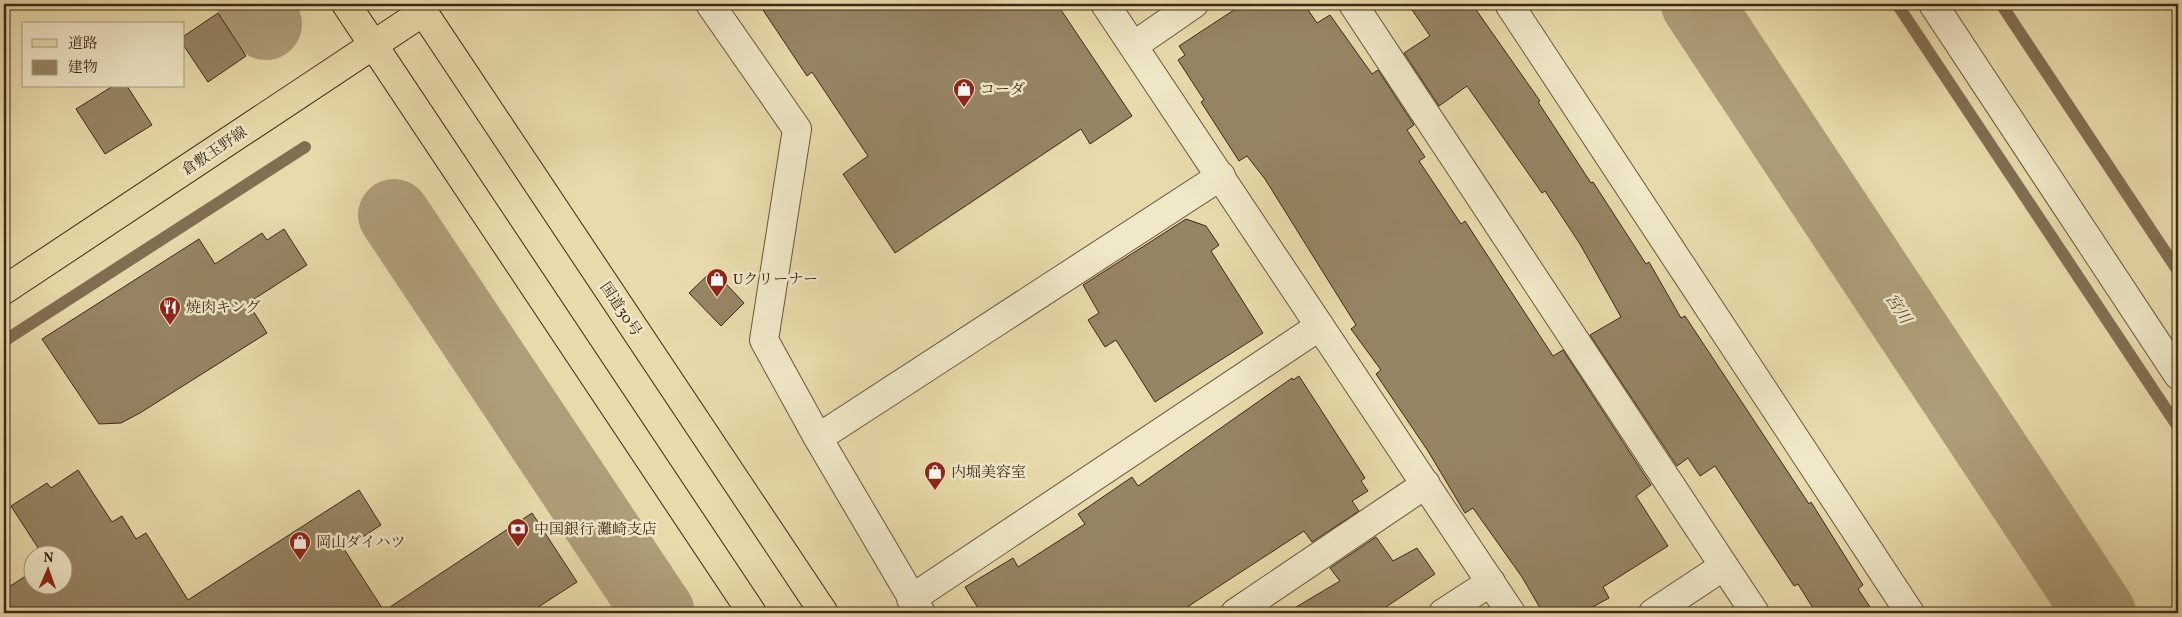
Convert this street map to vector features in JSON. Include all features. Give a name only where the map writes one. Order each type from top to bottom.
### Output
[{"type":"main road","points":[[346,4],[752,613]]},
{"type":"main road","name":"倉敷玉野線","points":[[4,290],[374,45],[420,8]]},
{"type":"main road","name":"国道30号","points":[[420,8],[824,613]]},
{"type":"street","points":[[710,4],[798,129],[764,340],[818,438],[916,606],[1320,326]]},
{"type":"street","points":[[1105,4],[1511,613]]},
{"type":"street","points":[[1132,46],[1194,4]]},
{"type":"street","points":[[1353,4],[1755,613]]},
{"type":"street","points":[[1509,4],[1910,613]]},
{"type":"street","points":[[1934,4],[2178,375]]},
{"type":"street","points":[[818,438],[1221,176]]},
{"type":"street","points":[[1235,613],[1426,484]]},
{"type":"street","points":[[1653,613],[1724,566]]},
{"type":"street","points":[[1443,613],[1491,582]]},
{"type":"building","points":[[759,4],[1057,4],[1132,116],[1090,144],[1081,129],[895,253],[843,174],[868,156],[812,72],[807,76]]},
{"type":"building","points":[[1243,4],[1304,4],[1317,23],[1330,15],[1372,74],[1378,70],[1414,125],[1407,130],[1425,157],[1419,161],[1461,224],[1465,221],[1553,356],[1563,350],[1651,485],[1636,496],[1668,546],[1603,587],[1609,598],[1582,613],[1543,613],[1522,577],[1473,508],[1465,513],[1428,451],[1376,374],[1381,370],[1351,329],[1356,325],[1265,179],[1247,156],[1239,161],[1201,102],[1204,100],[1178,60],[1185,55],[1179,46]]},
{"type":"building","points":[[1408,4],[1472,4],[1540,101],[1538,102],[1646,264],[1649,262],[1681,318],[1685,316],[1809,504],[1811,502],[1863,585],[1858,589],[1874,613],[1816,613],[1798,584],[1794,586],[1715,466],[1700,476],[1688,458],[1677,466],[1590,335],[1621,317],[1580,244],[1545,191],[1542,193],[1467,86],[1439,106],[1404,53],[1430,36]]},
{"type":"building","points":[[218,13],[246,56],[208,82],[185,48],[185,35]]},
{"type":"building","points":[[110,88],[128,88],[152,125],[105,154],[76,109]]},
{"type":"building","points":[[1186,219],[1206,226],[1219,245],[1211,251],[1263,333],[1155,402],[1116,340],[1105,347],[1088,320],[1099,313],[1083,285]]},
{"type":"building","name":"焼肉キング","points":[[284,229],[307,265],[248,303],[267,333],[140,413],[121,423],[99,424],[42,339],[199,239],[215,264],[262,233],[267,240]]},
{"type":"building","name":"Uクリーナー","points":[[713,270],[744,303],[721,326],[689,293]]},
{"type":"building","points":[[1299,376],[1365,478],[1361,481],[1368,491],[1352,501],[1359,511],[1312,542],[1304,531],[1178,613],[981,613],[965,587],[1013,558],[1018,567],[1085,524],[1078,514],[1132,477],[1138,486],[1292,378],[1293,380]]},
{"type":"building","points":[[78,470],[112,522],[122,516],[136,539],[146,533],[188,600],[359,490],[381,525],[344,549],[384,611],[532,513],[577,582],[529,613],[4,613],[4,590],[22,578],[22,594],[72,594],[72,544],[36,544],[11,506],[47,483],[51,488]]},
{"type":"building","points":[[1376,537],[1393,561],[1417,548],[1435,574],[1377,613],[1286,613],[1340,581],[1330,568]]},
{"type":"waterway","points":[[253,4],[266,24]]},
{"type":"waterway","name":"宮川","points":[[1697,4],[2100,613]]},
{"type":"waterway","points":[[1897,4],[2178,427]]},
{"type":"waterway","points":[[2001,4],[2178,271]]},
{"type":"waterway","points":[[4,341],[305,147]]},
{"type":"waterway","points":[[394,215],[659,613]]},
{"type":"place","name":"コーダ","points":[[964,108]]},
{"type":"place","name":"Uクリーナー","points":[[717,298]]},
{"type":"place","name":"焼肉キング","points":[[170,326]]},
{"type":"place","name":"内堀美容室","points":[[935,491]]},
{"type":"place","name":"中国銀行 灘崎支店","points":[[518,548]]},
{"type":"place","name":"岡山ダイハツ","points":[[300,561]]}]
